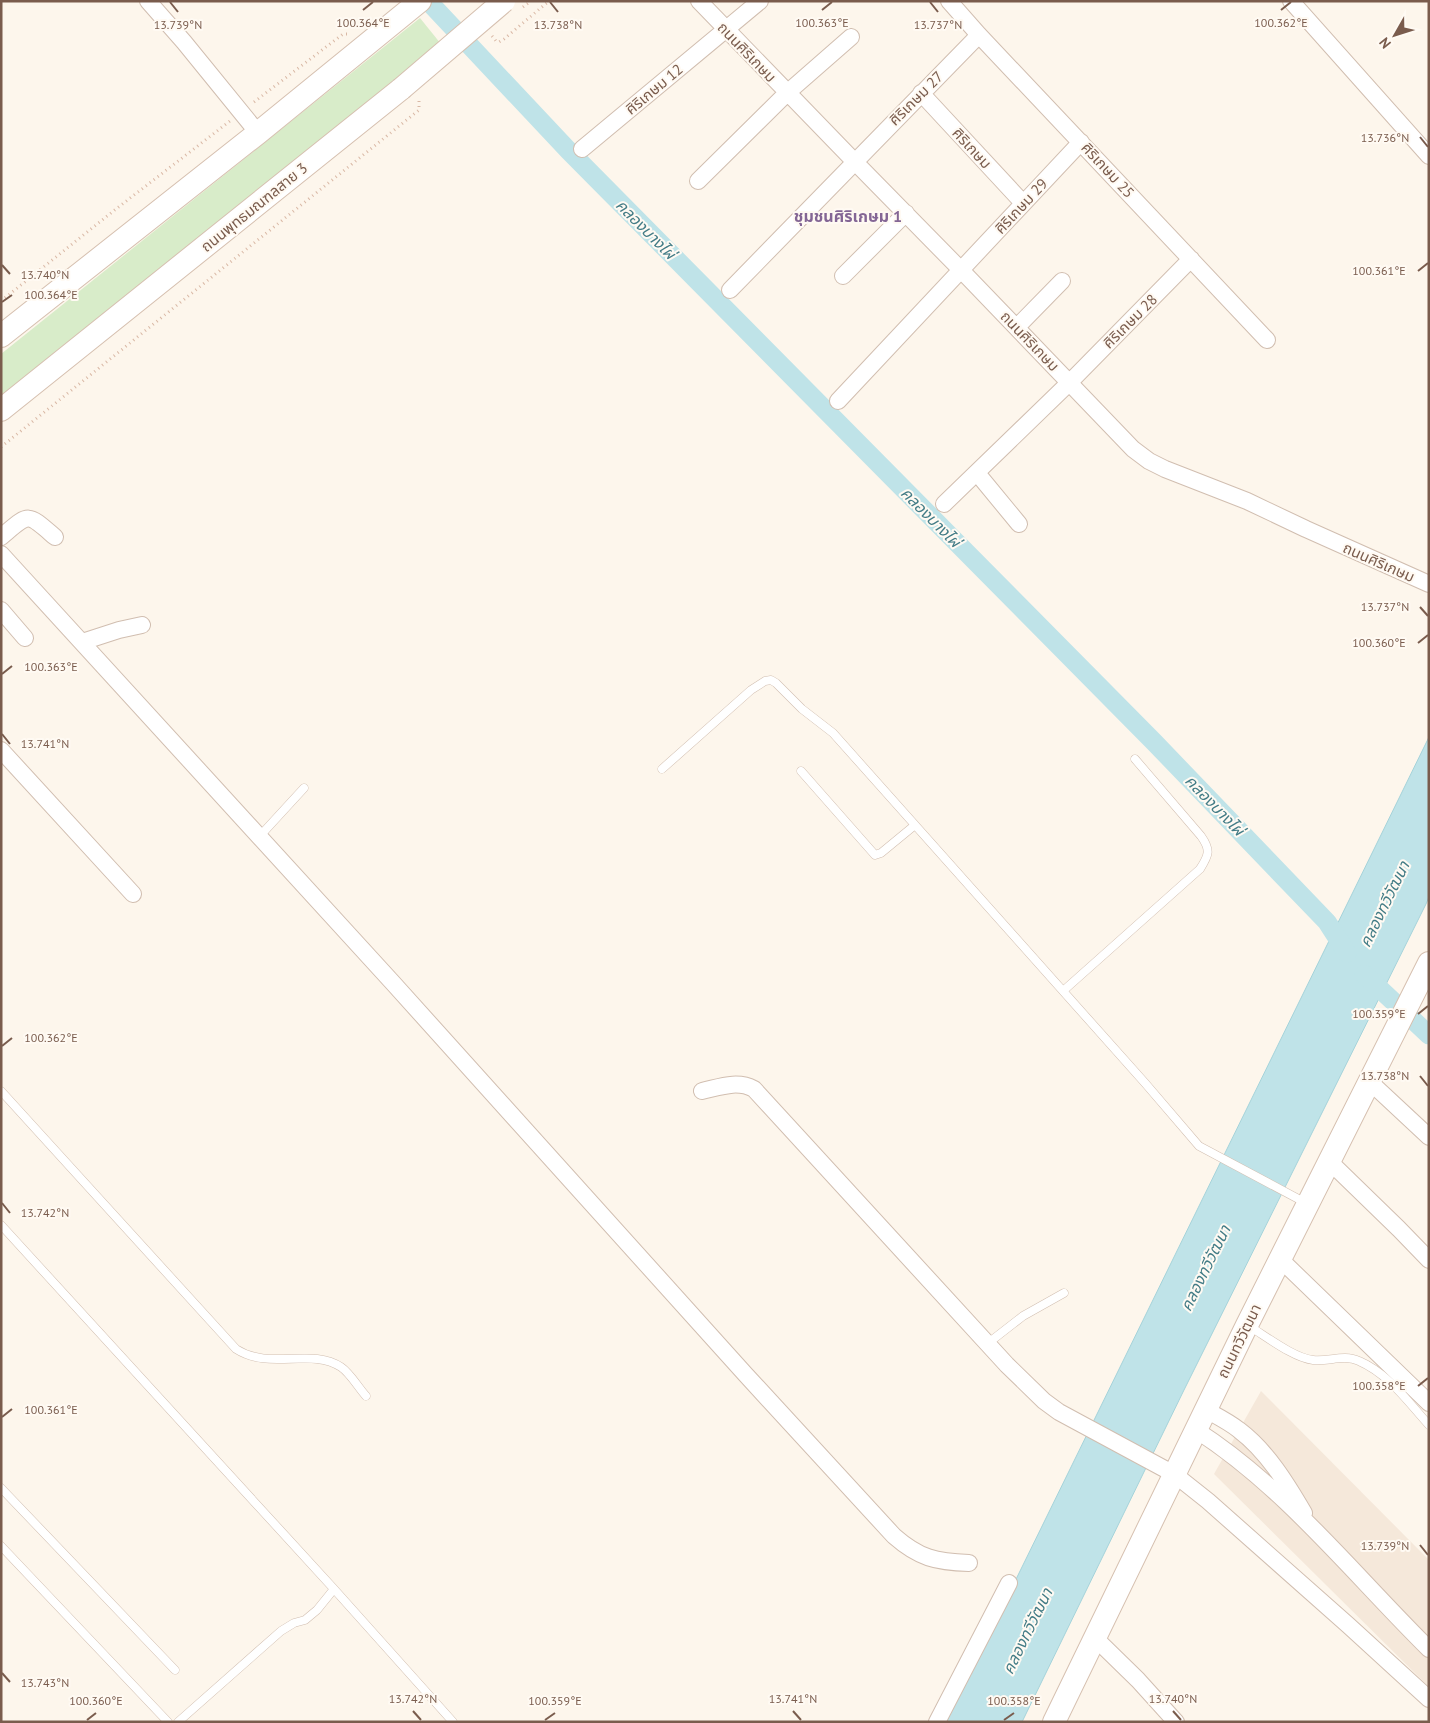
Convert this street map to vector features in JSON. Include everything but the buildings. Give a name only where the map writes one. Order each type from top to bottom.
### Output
[{"type":"main road","points":[[1,336],[258,133],[359,40],[420,1]]},
{"type":"main road","name":"ถนนพุทธมณฑลสาย 3","points":[[1,410],[410,93],[504,1]]},
{"type":"main road","name":"ถนนทวีวัฒนา","points":[[1055,1721],[1247,1325],[1429,963]]},
{"type":"street","points":[[148,1],[258,133]]},
{"type":"street","name":"ถนนศิริเกษม","points":[[699,1],[1017,327],[1133,449],[1149,461],[1165,469],[1247,501],[1429,584]]},
{"type":"street","points":[[726,30],[760,1]]},
{"type":"street","name":"ศิริเกษม 25","points":[[949,1],[978,35],[1267,340]]},
{"type":"street","points":[[1291,1],[1429,156]]},
{"type":"street","name":"ศิริเกษม 12","points":[[582,149],[726,30]]},
{"type":"street","name":"ศิริเกษม 27","points":[[730,290],[978,35]]},
{"type":"street","points":[[698,181],[787,93],[851,36]]},
{"type":"street","name":"ศิริเกษม","points":[[921,93],[1023,203]]},
{"type":"street","name":"ศิริเกษม 29","points":[[838,401],[1081,142]]},
{"type":"street","points":[[843,276],[906,213]]},
{"type":"street","name":"ศิริเกษม 28","points":[[944,504],[1070,382],[1191,259]]},
{"type":"street","points":[[1017,327],[1062,281]]},
{"type":"street","points":[[976,473],[1019,524]]},
{"type":"street","points":[[1,537],[22,520],[28,518],[35,520],[55,537]]},
{"type":"street","points":[[1,554],[894,1536],[909,1549],[927,1557],[948,1562],[969,1563]]},
{"type":"street","points":[[1,610],[25,638]]},
{"type":"street","points":[[82,642],[142,625]]},
{"type":"street","points":[[1,750],[132,894]]},
{"type":"street","points":[[1369,1081],[1429,1137]]},
{"type":"street","points":[[702,1091],[734,1084],[745,1084],[754,1089],[987,1344],[1044,1401],[1060,1412],[1174,1474],[1208,1501],[1348,1624],[1429,1699]]},
{"type":"street","points":[[1329,1161],[1429,1260]]},
{"type":"street","points":[[1280,1259],[1429,1403]]},
{"type":"street","points":[[1206,1410],[1239,1430],[1257,1446],[1289,1486],[1311,1526]]},
{"type":"street","points":[[1196,1430],[1232,1456],[1311,1526],[1384,1605],[1429,1649]]},
{"type":"street","points":[[937,1722],[1010,1583]]},
{"type":"street","points":[[1095,1638],[1138,1680],[1176,1722]]},
{"type":"lane","points":[[662,768],[751,690],[764,681],[770,680],[776,683],[802,709],[833,733],[1200,1146],[1308,1204]]},
{"type":"lane","points":[[1063,991],[1200,869],[1208,853],[1207,845],[1201,836],[1135,759]]},
{"type":"lane","points":[[801,771],[875,855],[881,853],[915,825]]},
{"type":"lane","points":[[259,837],[304,788]]},
{"type":"lane","points":[[1,1091],[236,1349],[247,1356],[275,1360],[319,1359],[329,1361],[342,1367],[366,1396]]},
{"type":"lane","points":[[1,1225],[453,1722]]},
{"type":"lane","points":[[987,1344],[1023,1316],[1064,1293]]},
{"type":"lane","points":[[1247,1325],[1301,1358],[1316,1361],[1337,1358],[1357,1360],[1390,1381],[1429,1425]]},
{"type":"lane","points":[[1,1488],[176,1670]]},
{"type":"lane","points":[[1,1546],[168,1722]]},
{"type":"lane","points":[[178,1722],[281,1631],[294,1623],[306,1620],[334,1589]]},
{"type":"path","points":[[1,301],[116,208],[343,34],[359,40]]},
{"type":"path","points":[[1,447],[419,110],[410,93]]},
{"type":"shaded area","points":[[1261,1391],[1429,1560],[1429,1687],[1214,1474]]},
{"type":"green space","points":[[420,18],[441,44],[1,399],[1,354]]},
{"type":"water","name":"คลองทวีวัฒนา","points":[[1429,737],[1429,897],[1426,904],[1184,1390],[1022,1722],[946,1722]]},
{"type":"waterway","name":"คลองบางไผ่","points":[[428,1],[568,150],[1154,742],[1327,922],[1347,953]]},
{"type":"waterway","name":"คลองบางไผ่","points":[[1364,974],[1429,1035]]},
{"type":"district","name":"ชุมชนศิริเกษม 1","points":[[848,216]]}]
